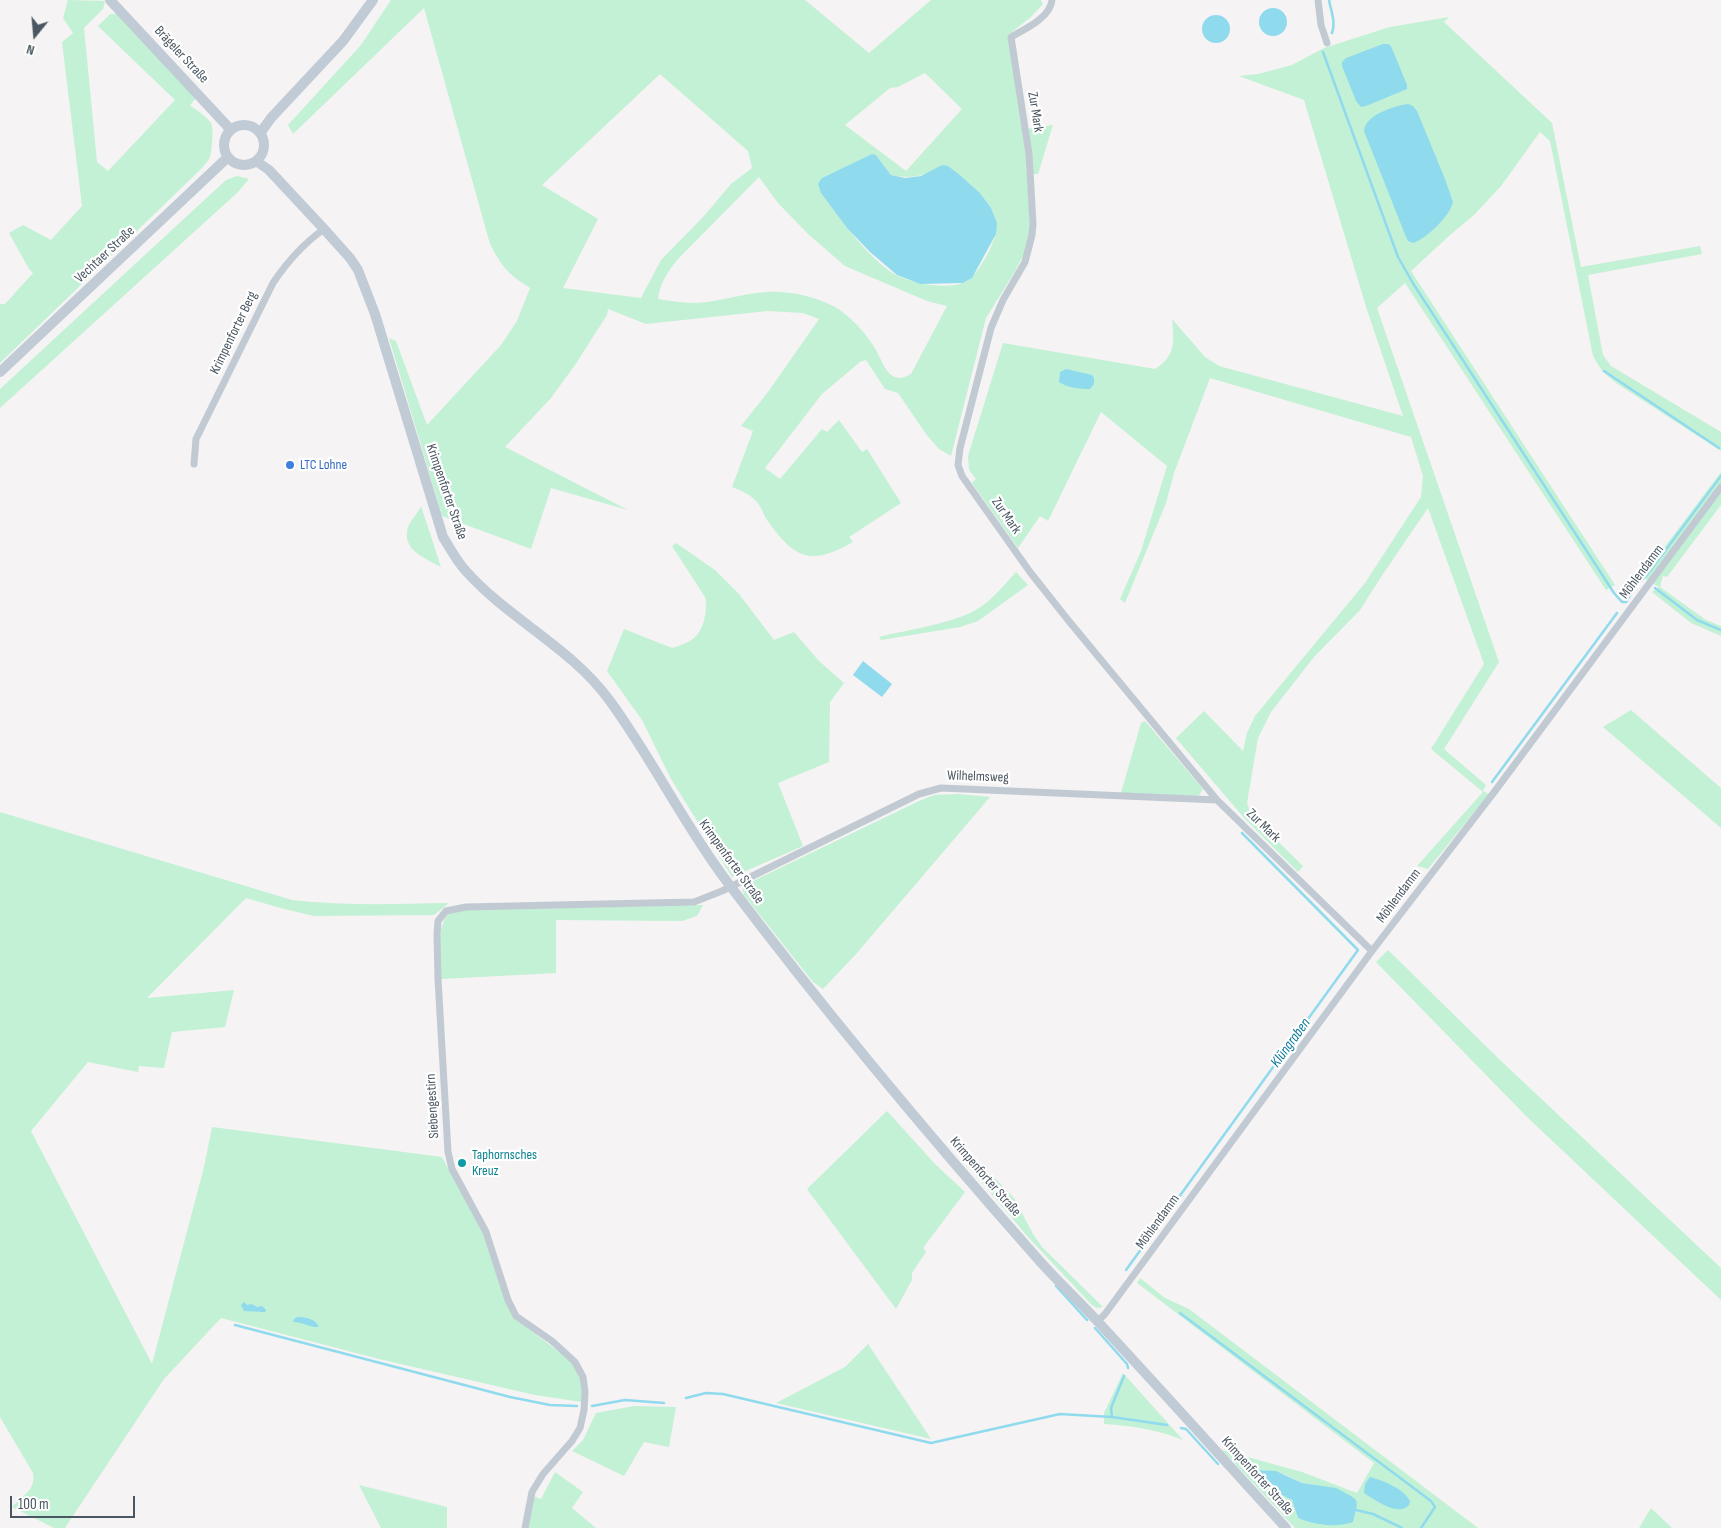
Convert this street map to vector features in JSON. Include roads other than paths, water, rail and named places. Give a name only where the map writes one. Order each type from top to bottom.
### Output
[{"type":"street","name":"Brägeler Straße","points":[[110,0],[230,130]]},
{"type":"street","points":[[261,132],[271,118],[343,41],[373,0]]},
{"type":"street","name":"Zur Mark","points":[[1052,0],[1052,6],[1034,23],[1011,37],[1029,154],[1032,236],[1025,262],[1002,300],[991,328],[960,448],[958,465],[962,476],[1030,572],[1217,800],[1372,951]]},
{"type":"street","points":[[1318,0],[1321,25],[1327,43]]},
{"type":"street","points":[[246,125],[252,126],[261,132],[264,147],[261,156],[256,161],[241,164],[228,157],[224,144],[230,130],[246,125]]},
{"type":"street","name":"Vechtaer Straße","points":[[0,372],[228,157]]},
{"type":"street","name":"Krimpenforter Straße","points":[[256,161],[269,170],[350,258],[365,286],[443,537],[464,569],[490,594],[567,655],[598,686],[631,731],[708,858],[890,1090],[1039,1260],[1098,1321],[1286,1528]]},
{"type":"street","name":"Krimpenforter Berg","points":[[194,464],[196,439],[273,283],[287,262],[324,229]]},
{"type":"street","name":"Möhlendamm","points":[[1098,1321],[1372,951],[1495,791],[1721,487]]},
{"type":"street","name":"Wilhelmsweg","points":[[730,886],[919,794],[935,789],[960,788],[1217,800]]},
{"type":"street","name":"Siebengestirn","points":[[525,1528],[532,1492],[543,1474],[572,1441],[580,1428],[584,1410],[585,1392],[583,1376],[575,1362],[552,1341],[516,1316],[508,1300],[486,1232],[452,1169],[448,1152],[438,979],[438,921],[446,911],[457,908],[694,902],[708,898],[730,886]]},
{"type":"water","points":[[1273,8],[1283,12],[1287,22],[1283,32],[1273,36],[1263,32],[1259,22],[1263,12]]},
{"type":"water","points":[[1216,15],[1226,19],[1230,29],[1226,39],[1216,43],[1206,39],[1202,29],[1206,19]]},
{"type":"water","points":[[1383,44],[1391,46],[1407,89],[1361,107],[1356,101],[1342,62],[1346,58]]},
{"type":"water","points":[[1408,104],[1417,111],[1453,202],[1447,214],[1437,226],[1413,243],[1408,241],[1406,237],[1364,131],[1369,120],[1381,112]]},
{"type":"water","points":[[872,154],[876,155],[891,175],[905,178],[921,176],[942,165],[948,166],[980,193],[991,208],[997,223],[996,234],[972,278],[963,283],[920,284],[897,275],[870,252],[847,228],[821,193],[818,184],[822,178]]},
{"type":"water","points":[[1066,369],[1092,375],[1094,384],[1090,389],[1082,389],[1062,384],[1059,382],[1060,372]]},
{"type":"water","points":[[863,661],[892,684],[882,697],[853,675]]},
{"type":"water","points":[[244,1302],[247,1305],[262,1306],[266,1310],[265,1312],[244,1311],[241,1305]]},
{"type":"water","points":[[297,1317],[313,1320],[319,1327],[293,1322]]},
{"type":"water","points":[[1251,1470],[1276,1471],[1302,1483],[1336,1488],[1356,1500],[1357,1505],[1353,1522],[1325,1525],[1298,1518],[1292,1500],[1251,1475]]},
{"type":"water","points":[[1370,1477],[1387,1483],[1403,1492],[1410,1501],[1409,1505],[1399,1509],[1393,1508],[1380,1503],[1364,1493],[1365,1484]]},
{"type":"waterway","points":[[1329,0],[1333,21],[1332,33]]},
{"type":"waterway","points":[[1323,52],[1398,257],[1414,285],[1614,593],[1622,602],[1626,602],[1637,584],[1647,575],[1721,476]]},
{"type":"waterway","points":[[1604,371],[1719,448]]},
{"type":"waterway","points":[[1655,588],[1697,620],[1721,630]]},
{"type":"waterway","points":[[1492,782],[1617,613]]},
{"type":"waterway","name":"Klüngraben","points":[[1126,1270],[1358,950],[1242,833]]},
{"type":"waterway","points":[[1056,1286],[1087,1320]]},
{"type":"waterway","points":[[1180,1313],[1431,1501],[1435,1507],[1421,1528]]},
{"type":"waterway","points":[[235,1325],[510,1397],[550,1405],[577,1406]]},
{"type":"waterway","points":[[1095,1328],[1127,1364],[1128,1368]]},
{"type":"waterway","points":[[1112,1417],[1111,1408],[1124,1376]]},
{"type":"waterway","points":[[686,1398],[706,1393],[723,1394],[931,1443],[1060,1414],[1112,1417],[1167,1425]]},
{"type":"waterway","points":[[592,1406],[625,1400],[664,1403]]},
{"type":"waterway","points":[[1181,1428],[1186,1429],[1218,1464]]},
{"type":"waterway","points":[[1356,1510],[1373,1514],[1402,1528]]},
{"type":"place","name":"LTC Lohne","points":[[290,465]]},
{"type":"place","name":"Taphornsches Kreuz","points":[[462,1163]]}]
